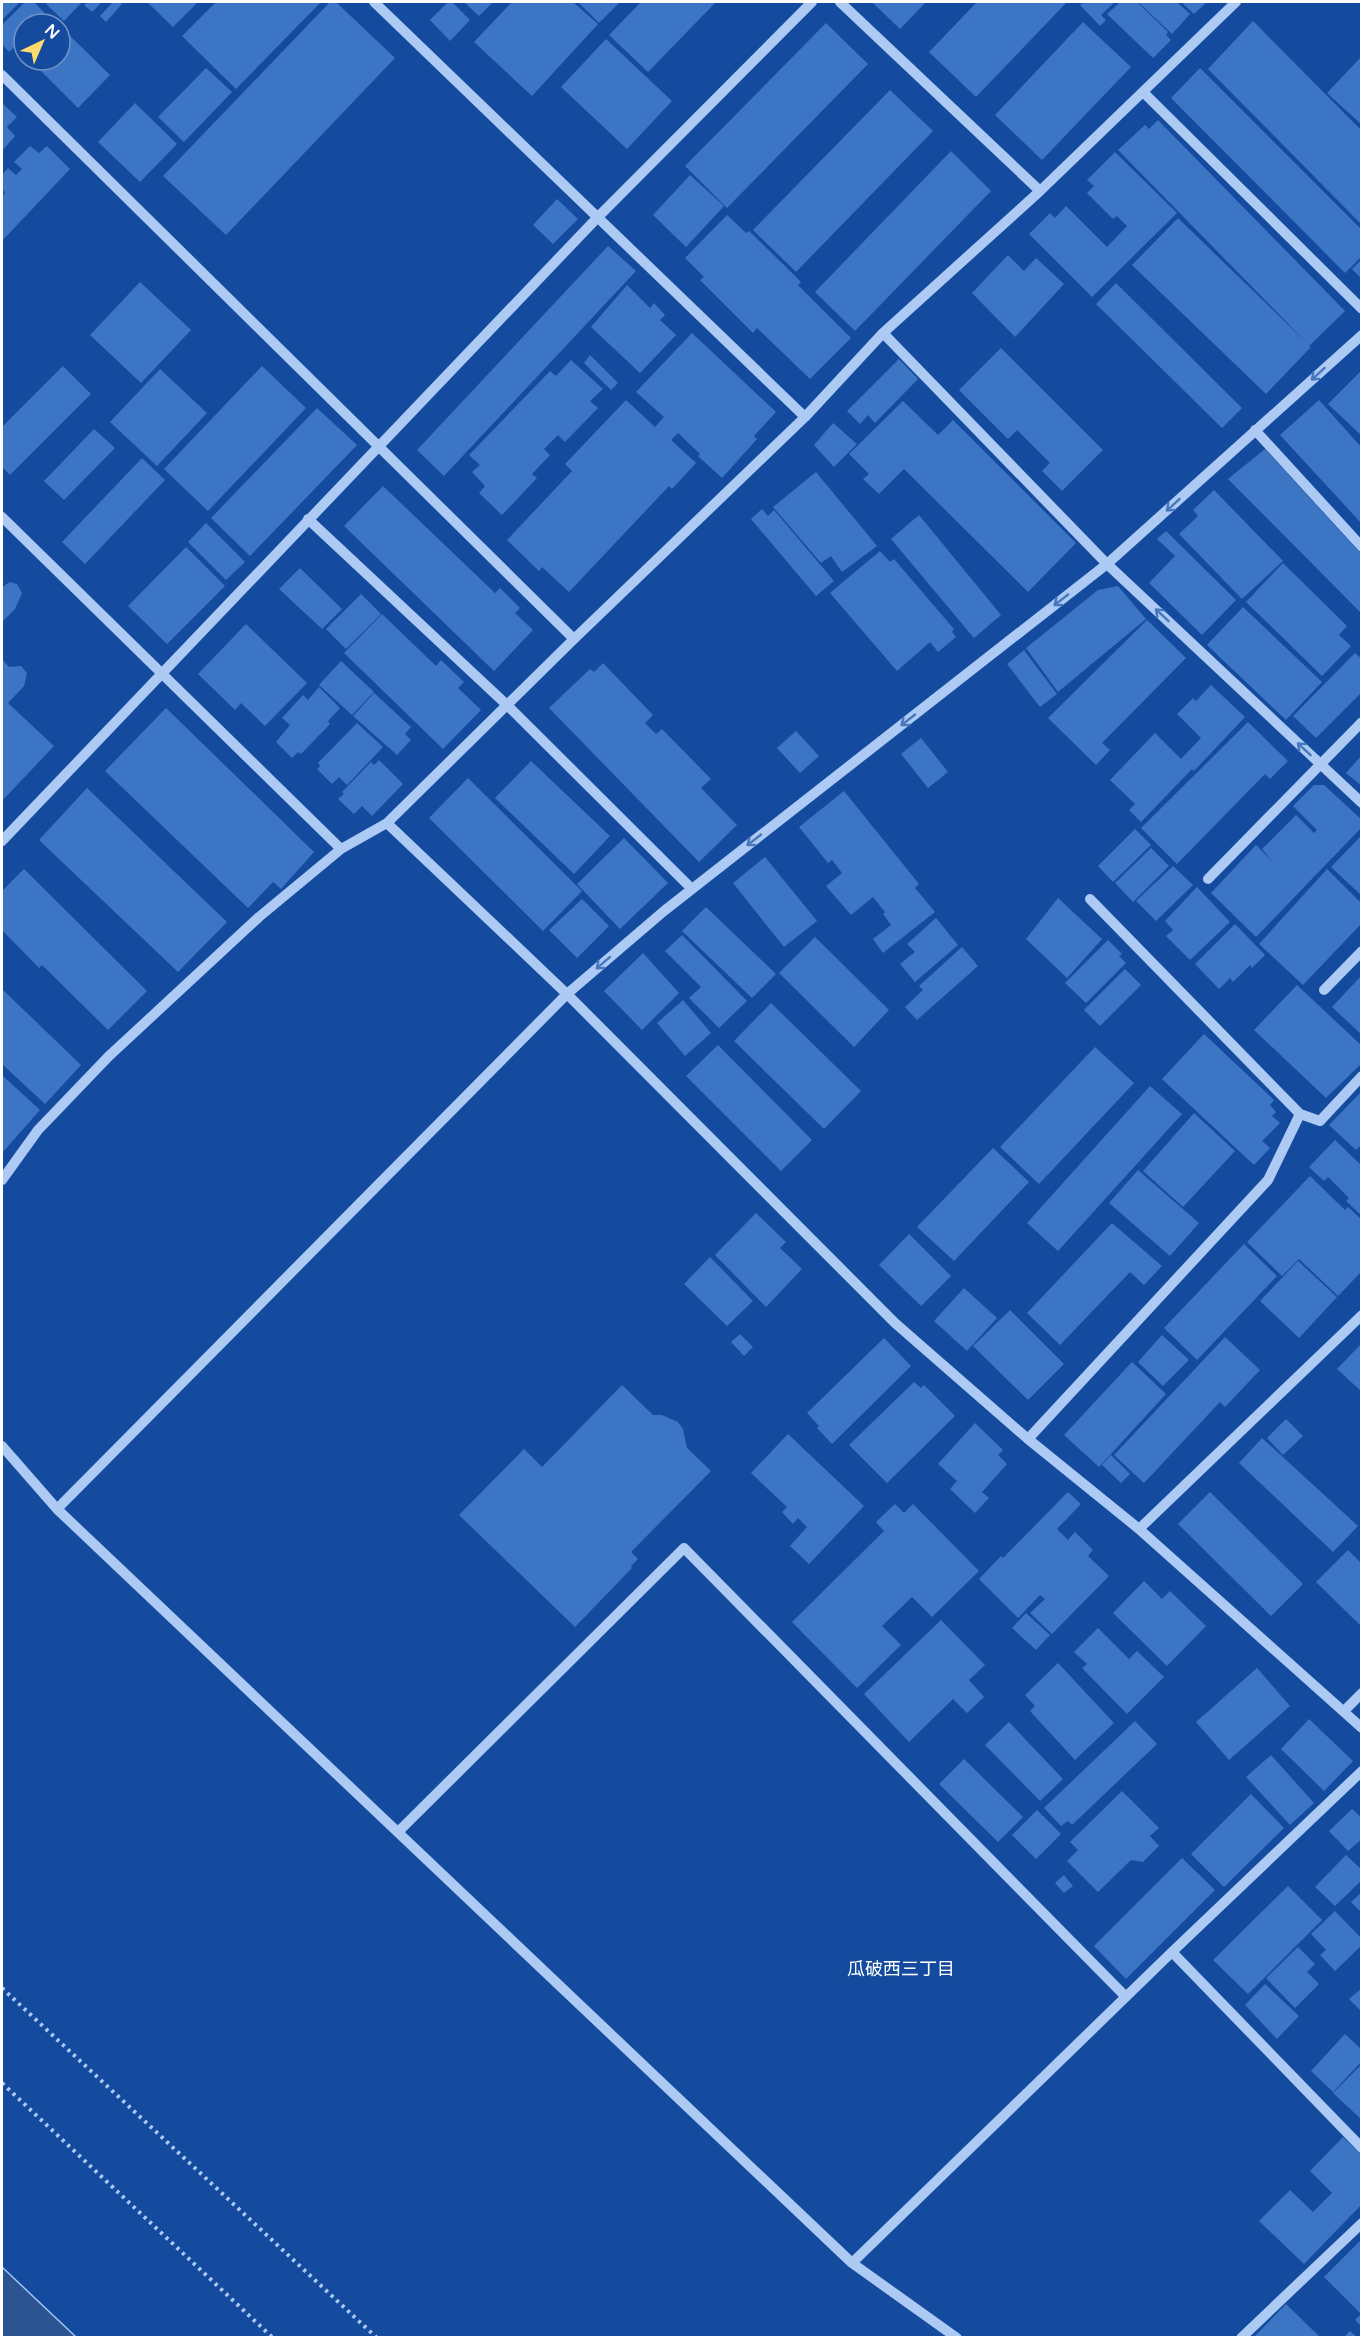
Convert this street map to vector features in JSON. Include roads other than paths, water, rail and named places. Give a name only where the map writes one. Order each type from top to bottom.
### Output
[{"type":"street","points":[[374,2],[805,417]]},
{"type":"street","points":[[2,841],[597,218],[812,2]]},
{"type":"street","points":[[840,2],[1040,191]]},
{"type":"street","points":[[2,1180],[38,1130],[110,1056],[259,917],[341,849],[387,823],[805,417],[883,333],[1040,191],[1236,2]]},
{"type":"street","points":[[2,75],[574,639]]},
{"type":"street","points":[[1143,92],[1362,309]]},
{"type":"street","points":[[883,333],[1107,564],[1362,803]]},
{"type":"street","points":[[57,1509],[567,994],[692,889],[1107,564],[1362,335]]},
{"type":"street","points":[[1256,430],[1362,547]]},
{"type":"street","points":[[2,517],[341,849]]},
{"type":"street","points":[[308,519],[507,705],[692,889]]},
{"type":"street","points":[[1208,879],[1362,722]]},
{"type":"street","points":[[387,823],[567,994],[896,1323],[1028,1439],[1139,1529],[1362,1728]]},
{"type":"street","points":[[1090,899],[1300,1114],[1320,1121],[1362,1076]]},
{"type":"street","points":[[1324,990],[1362,951]]},
{"type":"street","points":[[1028,1439],[1268,1180],[1300,1114]]},
{"type":"street","points":[[1139,1529],[1362,1315]]},
{"type":"street","points":[[2,1446],[57,1509],[852,2263],[957,2337]]},
{"type":"street","points":[[398,1832],[684,1548],[1126,1997]]},
{"type":"street","points":[[1344,1711],[1362,1693]]},
{"type":"street","points":[[852,2263],[1362,1771]]},
{"type":"street","points":[[1172,1952],[1362,2148]]},
{"type":"street","points":[[1242,2337],[1362,2223]]},
{"type":"water","points":[[2,2267],[76,2337],[2,2337]]},
{"type":"district","name":"瓜破西三丁目","points":[[901,1969]]}]
